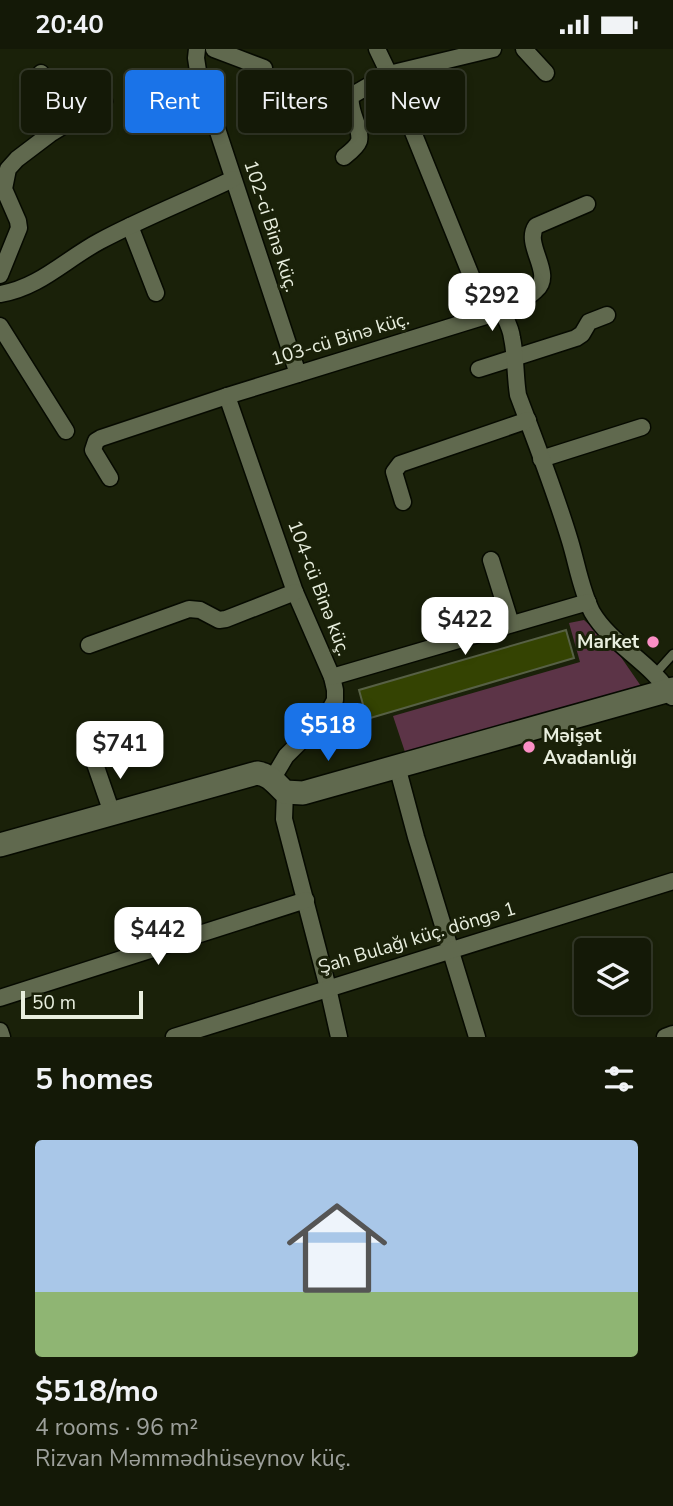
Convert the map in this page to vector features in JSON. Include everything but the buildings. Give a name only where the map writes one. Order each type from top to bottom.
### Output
[{"type":"street","name":"102-ci Binə küç.","points":[[197,49],[198,71],[298,375]]},
{"type":"street","points":[[214,49],[264,68]]},
{"type":"street","points":[[377,49],[387,70]]},
{"type":"street","points":[[406,70],[493,49]]},
{"type":"street","points":[[524,49],[546,73]]},
{"type":"street","points":[[344,157],[358,144],[360,137],[351,96],[366,87]]},
{"type":"street","points":[[0,275],[19,228],[2,181],[17,159],[54,133]]},
{"type":"street","points":[[0,845],[257,773],[265,774],[279,785],[303,793],[667,688],[645,664],[604,629],[587,602],[569,538],[518,395],[510,327],[494,313],[414,133]]},
{"type":"street","points":[[0,295],[20,290],[95,243],[233,179]]},
{"type":"street","name":"103-cü Binə küç.","points":[[110,478],[93,450],[96,441],[101,438],[494,313],[537,290],[542,276],[533,231],[536,226],[587,204]]},
{"type":"street","points":[[130,226],[156,293]]},
{"type":"street","points":[[479,369],[576,338],[582,334],[589,322],[607,315]]},
{"type":"street","points":[[0,326],[66,431]]},
{"type":"street","name":"104-cü Binə küç.","points":[[227,396],[295,592],[332,677],[335,690],[335,700],[327,715],[286,756],[279,785]]},
{"type":"street","points":[[403,502],[394,472],[400,464],[527,420]]},
{"type":"street","points":[[541,459],[642,426]]},
{"type":"street","points":[[491,560],[511,624]]},
{"type":"street","points":[[89,645],[189,609],[200,610],[219,620],[226,619],[295,592]]},
{"type":"street","points":[[332,677],[587,602]]},
{"type":"street","points":[[94,761],[112,813]]},
{"type":"street","points":[[397,767],[477,1037]]},
{"type":"street","points":[[279,785],[284,819],[340,1037]]},
{"type":"street","name":"Şah Bulağı küç. döngə 1","points":[[174,1037],[673,881]]},
{"type":"street","points":[[0,998],[306,900]]},
{"type":"street","points":[[0,1031],[2,1037]]},
{"type":"street","points":[[665,1037],[673,1034]]},
{"type":"lane","points":[[667,688],[673,654]]},
{"type":"shaded area","points":[[584,620],[614,647],[643,689],[406,755],[393,716],[580,662],[569,623]]},
{"type":"place","name":"Market","points":[[653,642]]},
{"type":"place","name":"Məişət Avadanlığı","points":[[529,747]]}]
